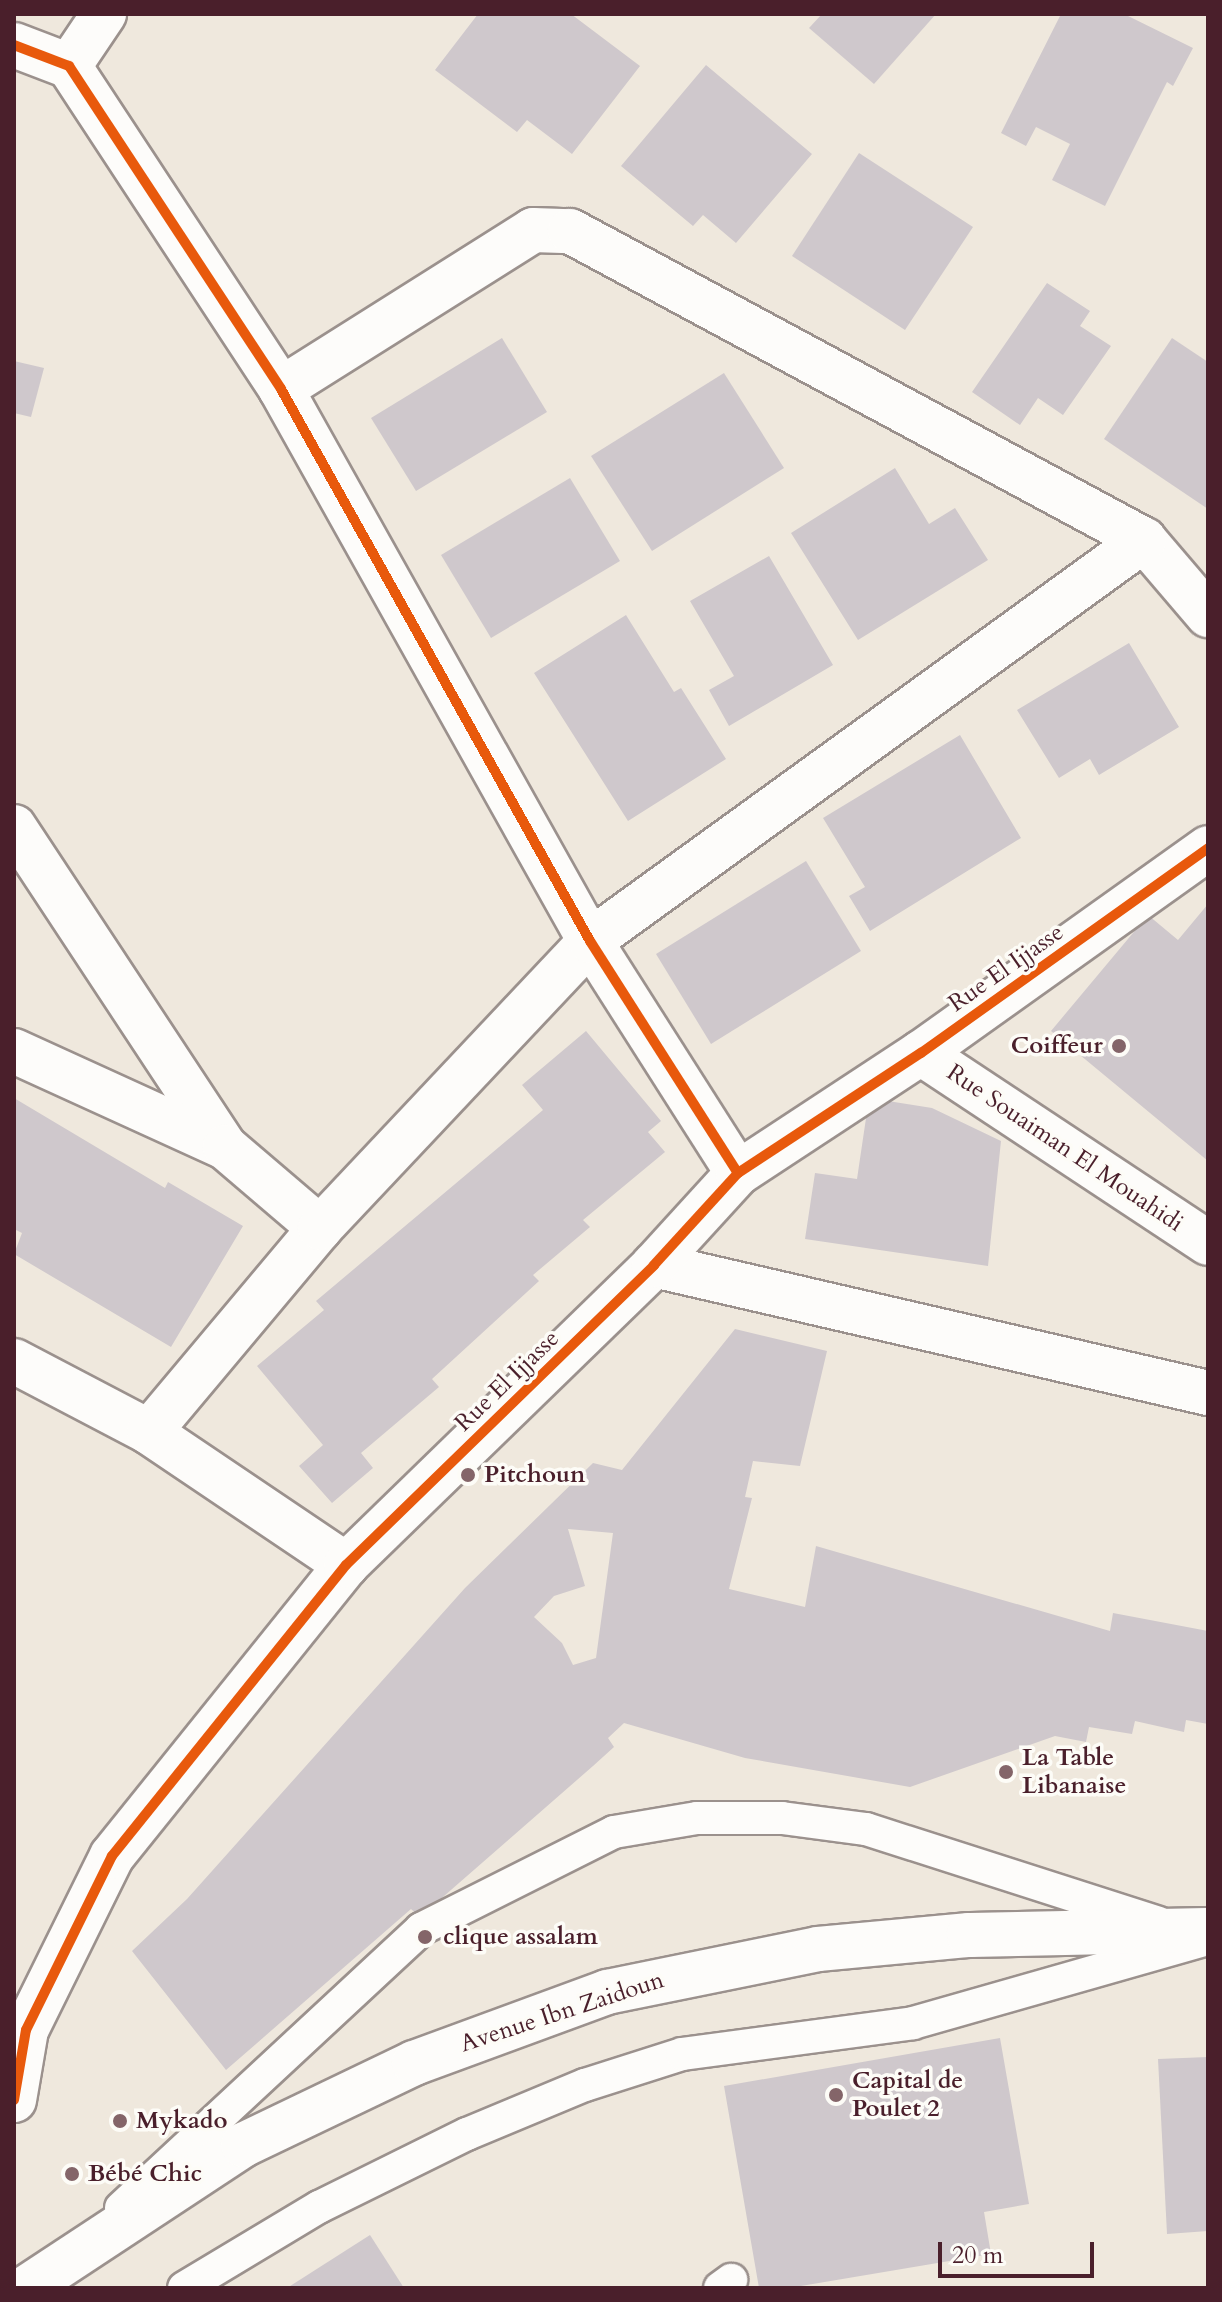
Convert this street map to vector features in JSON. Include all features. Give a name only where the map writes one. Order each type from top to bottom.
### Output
[{"type":"street","points":[[69,66],[104,14]]},
{"type":"street","points":[[14,45],[69,66],[281,389],[590,941],[738,1173]]},
{"type":"street","points":[[281,389],[533,230],[570,231],[1144,540],[1208,615]]},
{"type":"street","points":[[149,1432],[320,1228],[590,941],[1144,540]]},
{"type":"street","points":[[14,827],[225,1147]]},
{"type":"street","name":"Rue El Ijjasse","points":[[14,2100],[26,2030],[112,1856],[346,1565],[654,1265],[738,1173],[921,1053],[1208,848]]},
{"type":"street","points":[[14,1051],[225,1147],[320,1228]]},
{"type":"street","name":"Rue Souaiman El Mouahidi","points":[[921,1053],[1208,1243]]},
{"type":"street","points":[[654,1265],[1208,1393]]},
{"type":"street","points":[[14,1361],[149,1432],[346,1565]]},
{"type":"street","name":"Avenue Ibn Zaidoun","points":[[26,2288],[74,2253],[216,2161],[321,2105],[501,2028],[607,1992],[818,1949],[969,1935],[1196,1932]]},
{"type":"lane","points":[[74,2253],[380,1962],[421,1929],[614,1832],[712,1818],[782,1818],[866,1829],[1196,1932]]},
{"type":"lane","points":[[184,2288],[319,2207],[467,2134],[585,2085],[682,2054],[913,2023],[1196,1932]]},
{"type":"building","points":[[478,14],[571,14],[640,66],[572,154],[527,120],[517,132],[435,70]]},
{"type":"building","points":[[822,14],[936,14],[874,84],[809,28]]},
{"type":"building","points":[[1061,14],[1124,14],[1193,48],[1173,86],[1167,82],[1105,206],[1052,180],[1070,144],[1036,127],[1026,146],[1001,133]]},
{"type":"building","points":[[706,65],[812,154],[736,243],[703,215],[693,226],[621,166]]},
{"type":"building","points":[[859,153],[973,227],[905,330],[792,256]]},
{"type":"building","points":[[1047,283],[1090,311],[1080,326],[1111,346],[1063,415],[1038,398],[1020,425],[972,392]]},
{"type":"building","points":[[502,338],[547,412],[416,491],[371,418]]},
{"type":"building","points":[[1172,338],[1208,362],[1208,509],[1104,439]]},
{"type":"building","points":[[14,361],[44,368],[31,417],[14,413]]},
{"type":"building","points":[[724,373],[784,468],[652,551],[591,456]]},
{"type":"building","points":[[895,468],[929,524],[955,508],[988,560],[858,640],[791,533]]},
{"type":"building","points":[[570,478],[620,561],[491,638],[441,555]]},
{"type":"building","points":[[769,556],[833,665],[729,726],[709,690],[734,676],[690,601]]},
{"type":"building","points":[[626,615],[674,692],[681,688],[726,759],[628,821],[534,673]]},
{"type":"building","points":[[1129,643],[1179,727],[1099,775],[1090,759],[1059,778],[1017,710]]},
{"type":"building","points":[[960,735],[1021,838],[870,931],[849,896],[865,887],[823,818]]},
{"type":"building","points":[[806,861],[861,951],[711,1044],[656,954]]},
{"type":"building","points":[[1208,904],[1208,1161],[1051,1031],[1148,915],[1178,940]]},
{"type":"building","points":[[586,1031],[661,1121],[648,1132],[665,1152],[583,1220],[590,1227],[533,1275],[539,1281],[432,1379],[439,1387],[361,1453],[373,1468],[332,1503],[299,1466],[323,1445],[257,1366],[324,1310],[316,1301],[543,1110],[522,1085]]},
{"type":"building","points":[[14,1098],[165,1188],[168,1182],[243,1226],[171,1347],[14,1254],[22,1233],[14,1229]]},
{"type":"building","points":[[869,1098],[932,1108],[1001,1141],[988,1266],[805,1239],[815,1173],[857,1179]]},
{"type":"building","points":[[735,1329],[827,1351],[800,1466],[753,1461],[745,1497],[752,1498],[729,1589],[805,1607],[816,1546],[1110,1631],[1113,1613],[1208,1631],[1208,1724],[1186,1720],[1184,1732],[1135,1721],[1132,1734],[1089,1727],[1086,1742],[1055,1736],[910,1787],[745,1758],[624,1723],[608,1738],[614,1747],[420,1917],[411,1909],[226,2070],[132,1951],[187,1899],[465,1588],[593,1463],[622,1470]],"holes":[[[568,1529],[613,1533],[596,1658],[573,1665],[562,1643],[534,1617],[554,1596],[585,1586]]]},
{"type":"building","points":[[1000,2038],[1029,2204],[984,2212],[991,2254],[789,2288],[759,2288],[724,2086]]},
{"type":"building","points":[[1208,2057],[1208,2231],[1167,2234],[1158,2059]]},
{"type":"building","points":[[370,2235],[404,2288],[287,2288]]},
{"type":"cycle path","points":[[14,45],[69,66],[281,389],[590,941],[738,1173]]},
{"type":"cycle path","points":[[14,2100],[26,2030],[112,1856],[346,1565],[654,1265],[738,1173],[921,1053],[1208,848]]},
{"type":"place","name":"Coiffeur","points":[[1119,1046]]},
{"type":"place","name":"Pitchoun","points":[[468,1475]]},
{"type":"place","name":"La Table Libanaise","points":[[1006,1772]]},
{"type":"place","name":"clique assalam","points":[[425,1937]]},
{"type":"place","name":"Capital de Poulet 2","points":[[836,2095]]},
{"type":"place","name":"Mykado","points":[[120,2121]]},
{"type":"place","name":"Bébé Chic","points":[[72,2174]]}]
